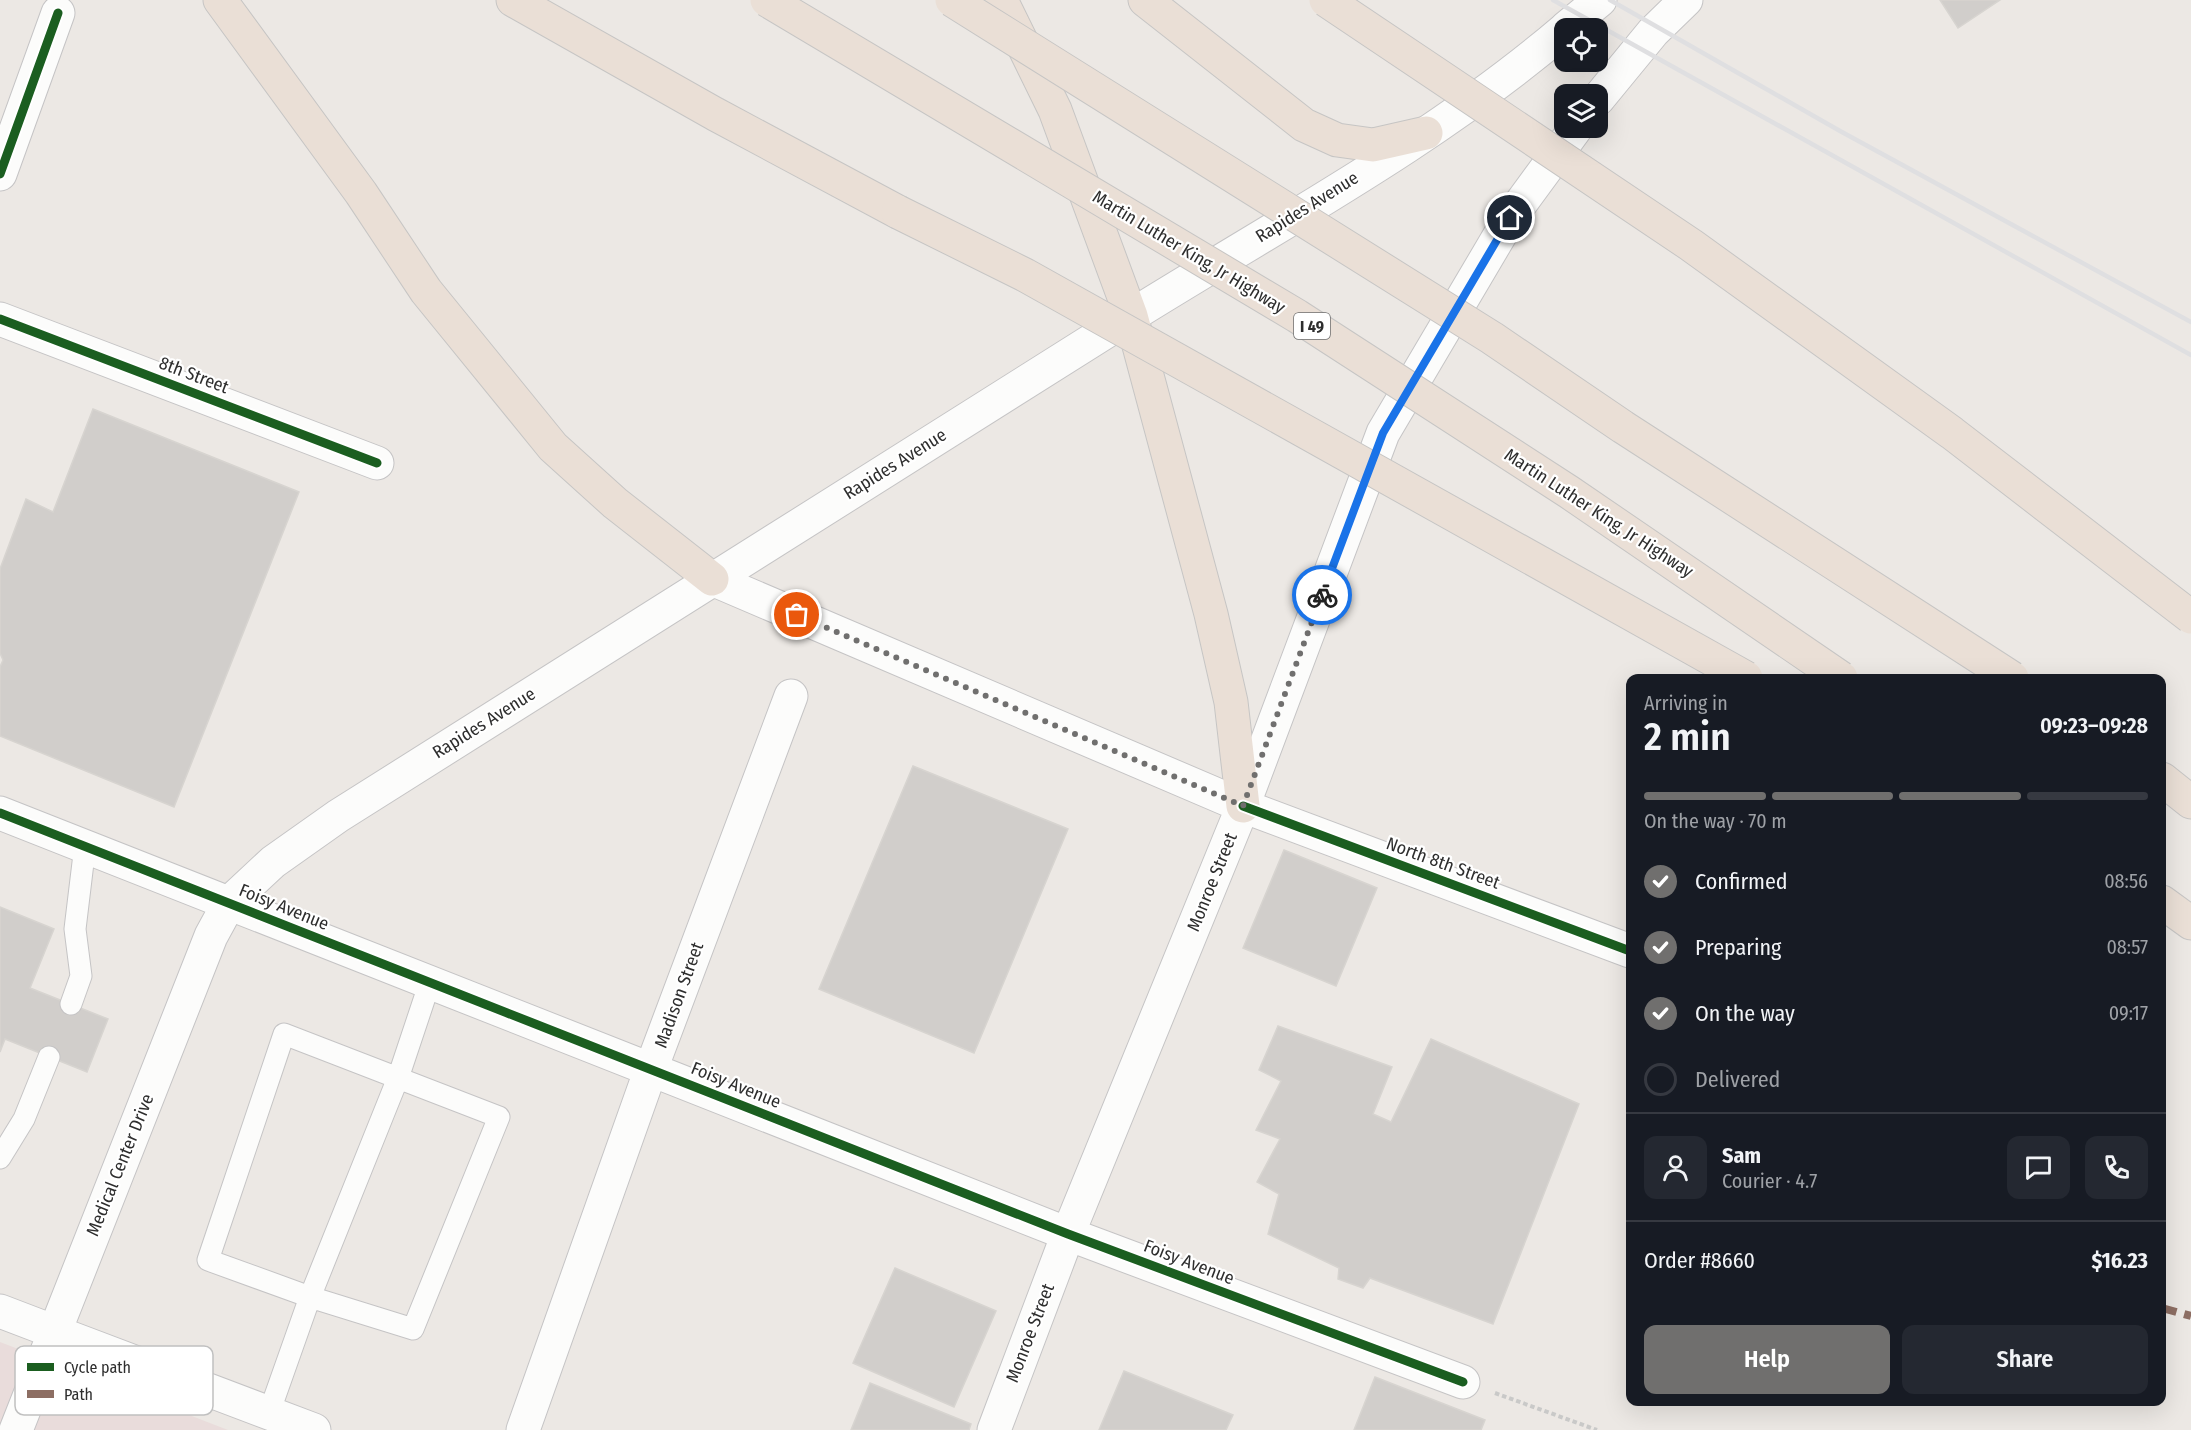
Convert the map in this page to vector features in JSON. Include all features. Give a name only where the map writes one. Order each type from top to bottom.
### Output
[{"type":"highway","points":[[220,0],[361,193],[426,291],[554,447],[615,503],[712,579]]},
{"type":"highway","points":[[513,0],[715,114],[898,212],[1025,275],[1739,674]]},
{"type":"highway","name":"Martin Luther King, Jr Highway","points":[[767,0],[1297,316],[1588,505],[1835,674]]},
{"type":"highway","points":[[952,0],[1492,338],[1623,427],[2006,674]]},
{"type":"highway","points":[[1001,0],[1055,110],[1131,316],[1211,614],[1231,702],[1243,806]]},
{"type":"highway","points":[[1145,0],[1304,125],[1336,140],[1373,145],[1426,133]]},
{"type":"highway","points":[[1326,0],[1691,244],[1952,433],[2191,617]]},
{"type":"highway","points":[[2166,782],[2191,802]]},
{"type":"main road","name":"Rapides Avenue","points":[[1578,18],[1600,0]]},
{"type":"main road","points":[[1608,87],[1653,32],[1686,0]]},
{"type":"main road","points":[[0,174],[58,13]]},
{"type":"main road","name":"Rapides Avenue","points":[[229,903],[273,862],[338,816],[712,579],[1426,133],[1523,65],[1554,38]]},
{"type":"main road","name":"Monroe Street","points":[[994,1430],[1068,1234],[1243,806],[1383,433],[1510,218],[1569,138]]},
{"type":"main road","name":"8th Street","points":[[0,319],[377,463]]},
{"type":"main road","points":[[712,579],[1243,806]]},
{"type":"main road","name":"Madison Street","points":[[523,1430],[651,1070],[791,696]]},
{"type":"main road","name":"North 8th Street","points":[[1243,806],[1626,950]]},
{"type":"main road","name":"Foisy Avenue","points":[[0,813],[1068,1234],[1463,1382]]},
{"type":"main road","name":"Medical Center Drive","points":[[49,1346],[211,936],[229,903]]},
{"type":"main road","points":[[0,1311],[92,1346]]},
{"type":"main road","points":[[213,1392],[314,1430]]},
{"type":"main road","name":"Medical Center Drive","points":[[16,1430],[22,1415]]},
{"type":"lane","points":[[71,1004],[81,976],[75,929],[85,846]]},
{"type":"lane","points":[[269,1413],[310,1297],[398,1078],[429,982]]},
{"type":"lane","points":[[284,1034],[500,1117],[413,1329],[310,1297],[208,1260],[284,1034]]},
{"type":"lane","points":[[0,1158],[24,1119],[49,1057]]},
{"type":"path","points":[[1463,1382],[1597,1430]]},
{"type":"shaded area","points":[[0,1342],[15,1348],[15,1415],[189,1415],[228,1430],[0,1430]]},
{"type":"building","points":[[1940,0],[2000,0],[1958,28]]},
{"type":"building","points":[[93,409],[299,492],[174,807],[0,736],[0,667],[3,660],[0,653],[0,569],[26,499],[53,512]]},
{"type":"building","points":[[913,766],[1068,829],[974,1053],[819,989]]},
{"type":"building","points":[[1284,850],[1377,888],[1336,986],[1243,948]]},
{"type":"building","points":[[0,907],[54,929],[30,988],[108,1019],[87,1072],[5,1039],[0,1052]]},
{"type":"building","points":[[1278,1026],[1392,1067],[1373,1114],[1391,1122],[1431,1039],[1579,1104],[1493,1324],[1370,1278],[1363,1288],[1338,1279],[1339,1268],[1268,1234],[1279,1194],[1257,1182],[1280,1139],[1256,1130],[1281,1081],[1259,1070]]},
{"type":"building","points":[[895,1268],[996,1311],[954,1407],[853,1363]]},
{"type":"building","points":[[1124,1371],[1233,1415],[1226,1430],[1099,1430]]},
{"type":"building","points":[[1375,1377],[1485,1420],[1481,1430],[1354,1430]]},
{"type":"building","points":[[870,1383],[971,1424],[969,1430],[851,1430]]},
{"type":"railway","points":[[1553,0],[2191,355]]},
{"type":"railway","points":[[1610,0],[1840,131],[2191,322]]},
{"type":"marked path","points":[[2166,1309],[2191,1316]]},
{"type":"cycle path","points":[[0,174],[58,13]]},
{"type":"cycle path","points":[[0,319],[377,463]]},
{"type":"cycle path","points":[[1243,806],[1626,950]]},
{"type":"cycle path","points":[[0,813],[1068,1234],[1463,1382]]},
{"type":"way so far","points":[[797,615],[1243,806],[1322,595]]},
{"type":"route","points":[[1322,595],[1383,433],[1510,218]]}]
